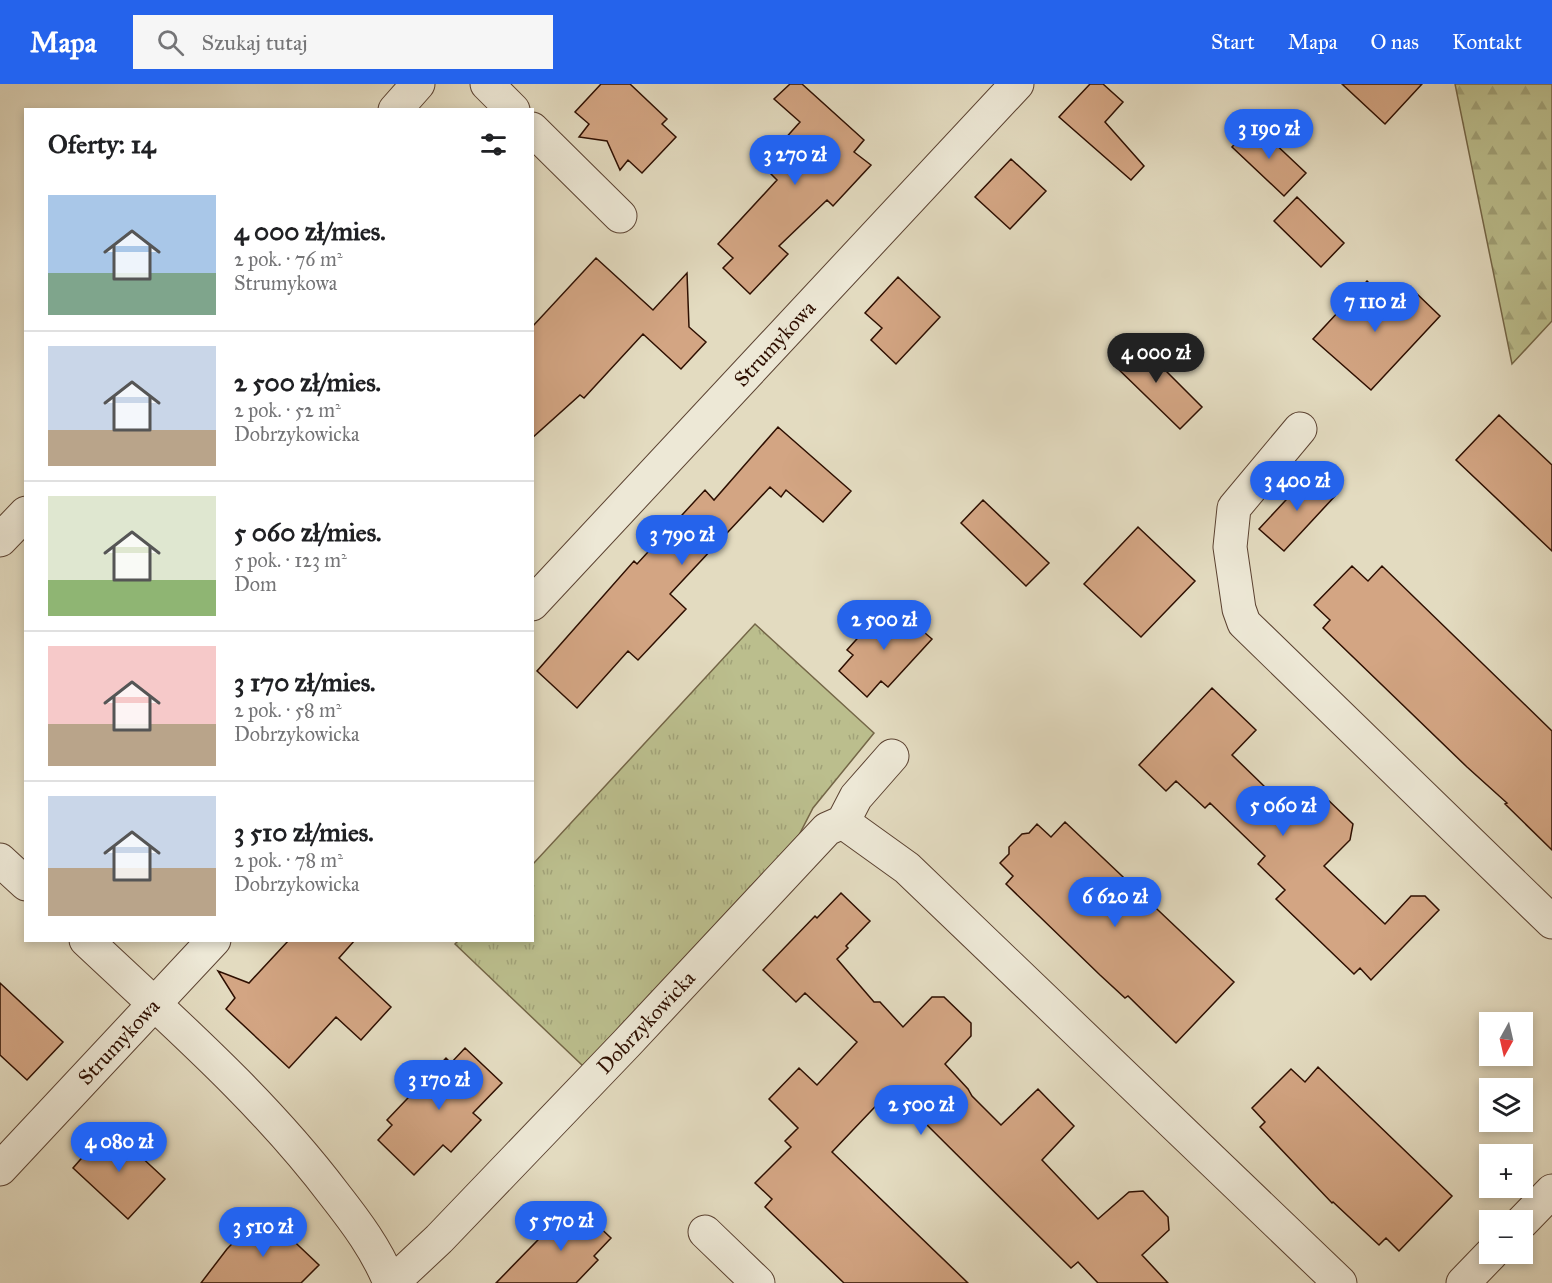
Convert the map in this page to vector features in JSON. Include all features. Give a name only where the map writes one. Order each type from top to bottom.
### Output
[{"type":"street","points":[[397,108],[418,84]]},
{"type":"street","points":[[487,84],[511,108]]},
{"type":"street","name":"Strumykowa","points":[[534,602],[1017,84]]},
{"type":"street","points":[[534,131],[620,216]]},
{"type":"street","points":[[1300,429],[1234,508],[1230,547],[1239,609],[1244,623],[1552,922]]},
{"type":"street","points":[[0,540],[24,515]]},
{"type":"street","name":"Dobrzykowicka","points":[[391,1283],[440,1239],[827,830],[843,822],[856,797],[892,756]]},
{"type":"street","points":[[843,822],[907,868],[1340,1283]]},
{"type":"street","points":[[0,860],[24,882]]},
{"type":"street","points":[[88,942],[268,1113],[306,1157],[380,1259],[391,1283]]},
{"type":"street","name":"Strumykowa","points":[[0,1169],[212,942]]},
{"type":"street","points":[[1533,1211],[1552,1192]]},
{"type":"street","points":[[705,1232],[758,1283]]},
{"type":"street","points":[[1463,1283],[1481,1264]]},
{"type":"green space","points":[[1455,84],[1552,84],[1552,321],[1512,364]]},
{"type":"green space","points":[[755,624],[874,733],[813,808],[799,835],[583,1066],[455,944],[457,942],[534,942],[534,863]]},
{"type":"building","points":[[601,84],[630,84],[667,119],[662,124],[676,137],[642,173],[628,160],[620,170],[607,141],[579,137],[589,124],[575,112]]},
{"type":"building","points":[[790,84],[802,84],[864,140],[854,152],[871,165],[833,206],[827,200],[779,246],[788,254],[750,294],[723,268],[733,258],[718,244],[777,180],[769,172],[782,159],[774,151],[800,122],[774,99]]},
{"type":"building","points":[[1090,84],[1103,84],[1123,102],[1105,122],[1144,166],[1131,180],[1059,117]]},
{"type":"building","points":[[1342,84],[1422,84],[1385,124]]},
{"type":"building","points":[[1254,124],[1306,173],[1284,196],[1232,147]]},
{"type":"building","points":[[1011,159],[1046,191],[1010,229],[975,197]]},
{"type":"building","points":[[1297,197],[1344,243],[1321,267],[1274,221]]},
{"type":"building","points":[[596,258],[653,310],[687,273],[689,327],[706,342],[681,369],[643,334],[584,398],[580,395],[534,436],[534,325]]},
{"type":"building","points":[[898,277],[940,317],[896,364],[871,340],[882,328],[865,313]]},
{"type":"building","points":[[1367,281],[1398,311],[1415,292],[1440,316],[1371,390],[1313,339]]},
{"type":"building","points":[[1134,339],[1202,407],[1180,429],[1111,362]]},
{"type":"building","points":[[1499,415],[1552,465],[1552,551],[1456,460]]},
{"type":"building","points":[[778,427],[851,491],[823,522],[786,490],[781,497],[770,487],[670,594],[686,609],[638,660],[628,651],[577,708],[537,671],[634,561],[637,564],[705,490],[714,500]]},
{"type":"building","points":[[1311,473],[1335,496],[1284,551],[1259,529]]},
{"type":"building","points":[[983,500],[1049,563],[1026,586],[961,523]]},
{"type":"building","points":[[1138,527],[1195,581],[1141,637],[1084,584]]},
{"type":"building","points":[[1352,566],[1368,581],[1382,566],[1552,731],[1552,850],[1505,804],[1507,803],[1323,628],[1330,620],[1314,605]]},
{"type":"building","points":[[882,611],[918,616],[918,627],[932,639],[888,687],[881,681],[867,697],[839,671],[853,655],[847,650]]},
{"type":"building","points":[[1212,688],[1256,730],[1232,755],[1265,787],[1300,820],[1323,795],[1353,824],[1350,840],[1324,866],[1385,924],[1411,896],[1425,896],[1439,910],[1371,980],[1360,968],[1354,974],[1276,899],[1285,890],[1258,864],[1265,856],[1210,803],[1205,808],[1176,781],[1166,791],[1139,765]]},
{"type":"building","points":[[1065,822],[1234,982],[1176,1043],[1128,996],[1125,998],[1100,975],[1006,884],[1013,876],[1000,863],[1009,854],[1009,847],[1022,834],[1029,833],[1037,824],[1051,837]]},
{"type":"building","points":[[841,893],[870,921],[837,959],[874,1002],[880,1002],[903,1027],[932,997],[944,997],[971,1023],[971,1036],[945,1064],[1001,1125],[1038,1089],[1074,1126],[1042,1160],[1098,1219],[1129,1192],[1143,1191],[1168,1217],[1169,1230],[1142,1255],[1168,1283],[1098,1283],[1078,1262],[1071,1268],[890,1091],[832,1152],[968,1283],[844,1283],[765,1207],[772,1199],[755,1183],[791,1147],[785,1141],[798,1128],[769,1099],[799,1068],[817,1085],[857,1042],[805,993],[796,1002],[763,970],[815,916],[817,918]]},
{"type":"building","points":[[287,942],[353,942],[339,958],[391,1007],[361,1040],[336,1017],[289,1068],[226,1009],[235,998],[218,971],[249,983]]},
{"type":"building","points":[[0,983],[63,1042],[27,1080],[0,1055]]},
{"type":"building","points":[[465,1048],[502,1083],[473,1113],[481,1120],[451,1152],[443,1145],[414,1175],[378,1140],[392,1125],[387,1120],[446,1058],[451,1063]]},
{"type":"building","points":[[1318,1067],[1452,1196],[1399,1251],[1386,1238],[1379,1245],[1332,1203],[1260,1127],[1265,1122],[1252,1108],[1291,1069],[1305,1082]]},
{"type":"building","points":[[109,1127],[165,1179],[128,1219],[73,1168]]},
{"type":"building","points":[[574,1203],[611,1238],[594,1256],[598,1260],[576,1283],[496,1283]]},
{"type":"building","points":[[263,1212],[319,1265],[301,1283],[201,1283],[227,1249]]}]
